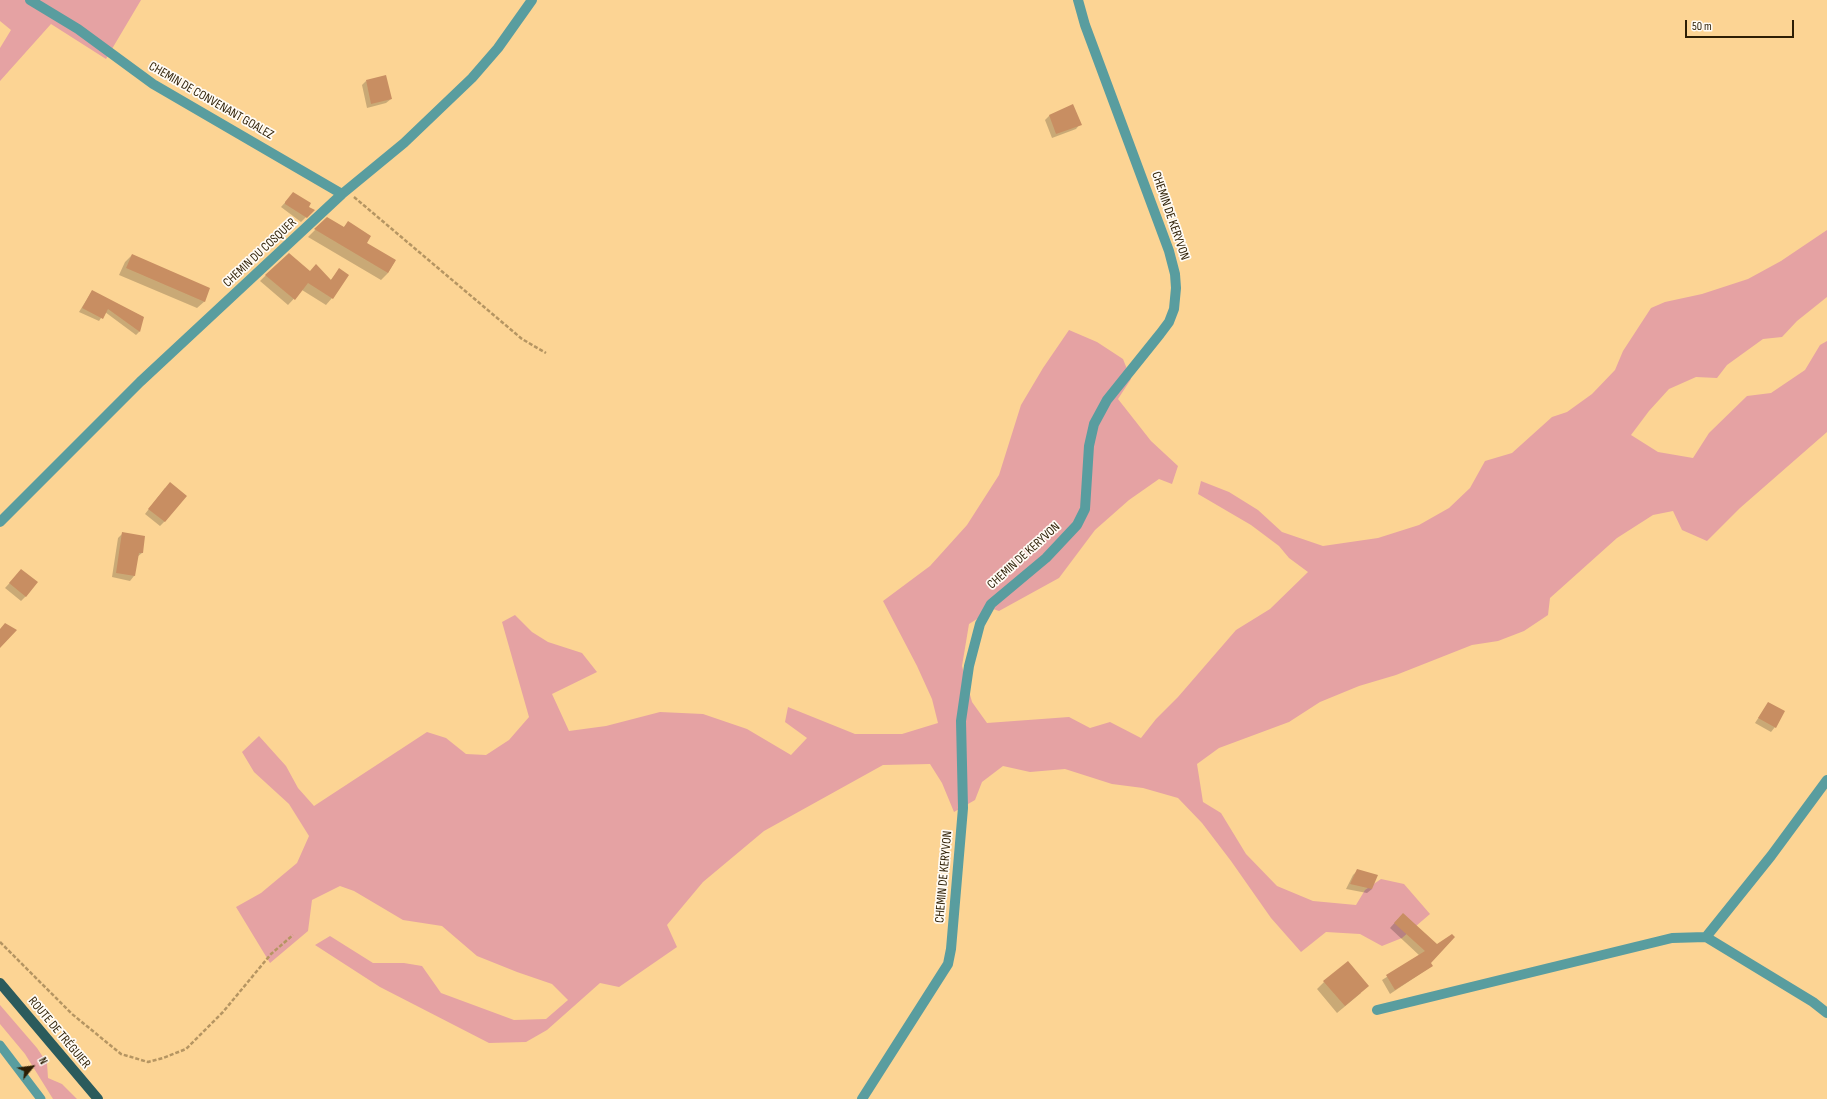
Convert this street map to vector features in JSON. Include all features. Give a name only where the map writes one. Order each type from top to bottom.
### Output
[{"type":"main road","name":"ROUTE DE TRÉGUIER","points":[[0,983],[98,1099]]},
{"type":"street","name":"CHEMIN DE CONVENANT GOALEZ","points":[[30,0],[78,30],[153,84],[344,192]]},
{"type":"street","name":"CHEMIN DU COSQUER","points":[[0,522],[140,382],[344,192],[404,143],[472,78],[498,48],[532,0]]},
{"type":"street","name":"CHEMIN DE KERYVON","points":[[862,1099],[948,964],[951,949],[963,808],[961,722],[970,666],[980,624],[991,604],[1046,558],[1077,525],[1085,509],[1089,446],[1094,424],[1107,400],[1169,322],[1174,309],[1176,288],[1175,274],[1169,251],[1085,25],[1078,0]]},
{"type":"street","points":[[1706,937],[1771,856],[1827,780]]},
{"type":"street","points":[[1376,1010],[1672,938],[1706,937],[1813,1002],[1827,1013]]},
{"type":"lane","points":[[0,1045],[41,1099]]},
{"type":"path","points":[[344,192],[517,334],[546,353]]},
{"type":"path","points":[[0,942],[72,1014],[121,1054],[148,1062],[186,1049],[223,1012],[271,954],[293,935]]},
{"type":"shaded area","points":[[0,0],[141,0],[106,59],[51,24],[0,81],[0,48],[11,30],[0,21]]},
{"type":"shaded area","points":[[1827,230],[1827,297],[1797,321],[1782,337],[1763,339],[1727,365],[1717,378],[1696,377],[1669,389],[1649,411],[1631,435],[1658,452],[1693,458],[1709,433],[1747,396],[1771,393],[1805,370],[1820,345],[1827,341],[1827,432],[1740,508],[1707,541],[1682,530],[1673,511],[1653,515],[1617,538],[1550,598],[1548,615],[1524,631],[1498,641],[1472,645],[1396,675],[1359,686],[1320,702],[1289,722],[1219,748],[1197,764],[1203,802],[1221,813],[1246,854],[1277,886],[1313,901],[1356,905],[1365,890],[1381,879],[1404,884],[1430,914],[1402,938],[1382,946],[1360,934],[1326,932],[1301,952],[1271,918],[1202,823],[1178,798],[1143,788],[1112,784],[1065,769],[1030,772],[1003,766],[982,782],[975,800],[954,812],[942,783],[930,764],[883,765],[764,831],[703,882],[667,925],[677,947],[619,987],[600,983],[547,1030],[526,1042],[489,1043],[380,987],[315,945],[330,936],[373,963],[404,963],[422,966],[441,993],[514,1020],[546,1019],[568,1000],[552,984],[477,956],[442,926],[403,920],[354,891],[340,886],[312,900],[308,931],[270,963],[236,907],[261,893],[297,863],[309,836],[289,804],[254,772],[242,752],[259,736],[286,766],[298,788],[314,806],[427,732],[446,738],[466,754],[486,755],[509,740],[529,717],[502,622],[515,615],[532,632],[548,642],[582,653],[597,672],[552,694],[569,731],[606,726],[660,712],[703,714],[747,729],[791,755],[807,738],[785,722],[788,707],[855,734],[902,734],[938,723],[932,699],[917,666],[883,601],[930,566],[967,525],[999,475],[1021,405],[1043,368],[1069,330],[1097,342],[1123,359],[1131,379],[1118,399],[1151,441],[1178,466],[1172,484],[1159,479],[1129,500],[1095,530],[1059,578],[999,611],[993,609],[969,624],[962,666],[972,702],[987,723],[1069,717],[1090,728],[1110,722],[1141,738],[1156,719],[1178,697],[1236,630],[1270,609],[1308,572],[1289,558],[1279,546],[1251,525],[1198,494],[1201,481],[1229,492],[1258,510],[1282,532],[1323,546],[1378,538],[1419,525],[1449,508],[1470,488],[1485,461],[1512,453],[1552,417],[1567,412],[1592,394],[1615,370],[1623,351],[1651,308],[1665,302],[1702,294],[1748,279],[1781,261]]},
{"type":"shaded area","points":[[0,1005],[37,1048],[47,1063],[48,1078],[62,1084],[77,1099],[53,1099],[25,1054],[0,1024]]},
{"type":"building","points":[[386,75],[392,99],[371,104],[366,80]]},
{"type":"building","points":[[1073,104],[1082,125],[1056,134],[1049,115]]},
{"type":"building","points":[[293,192],[311,203],[309,207],[315,210],[307,218],[285,204]]},
{"type":"building","points":[[327,217],[344,227],[348,221],[371,236],[367,243],[396,260],[388,273],[314,229]]},
{"type":"building","points":[[289,253],[310,271],[316,264],[331,280],[339,268],[349,275],[333,299],[308,283],[295,300],[265,275]]},
{"type":"building","points":[[132,254],[210,288],[205,302],[126,268]]},
{"type":"building","points":[[92,290],[144,317],[140,332],[108,309],[103,319],[82,308]]},
{"type":"building","points":[[170,482],[187,496],[165,522],[148,509]]},
{"type":"building","points":[[122,532],[145,536],[143,553],[139,553],[135,576],[116,573]]},
{"type":"building","points":[[21,569],[38,582],[26,597],[9,583]]},
{"type":"building","points":[[5,623],[17,630],[0,648],[0,629]]},
{"type":"building","points":[[1768,702],[1785,711],[1776,728],[1758,718]]},
{"type":"building","points":[[1357,869],[1378,875],[1372,889],[1350,884]]},
{"type":"building","points":[[1403,913],[1437,944],[1452,934],[1455,937],[1431,963],[1433,966],[1395,990],[1386,975],[1425,951],[1394,923]]},
{"type":"building","points":[[1348,961],[1369,986],[1345,1006],[1323,981]]}]
